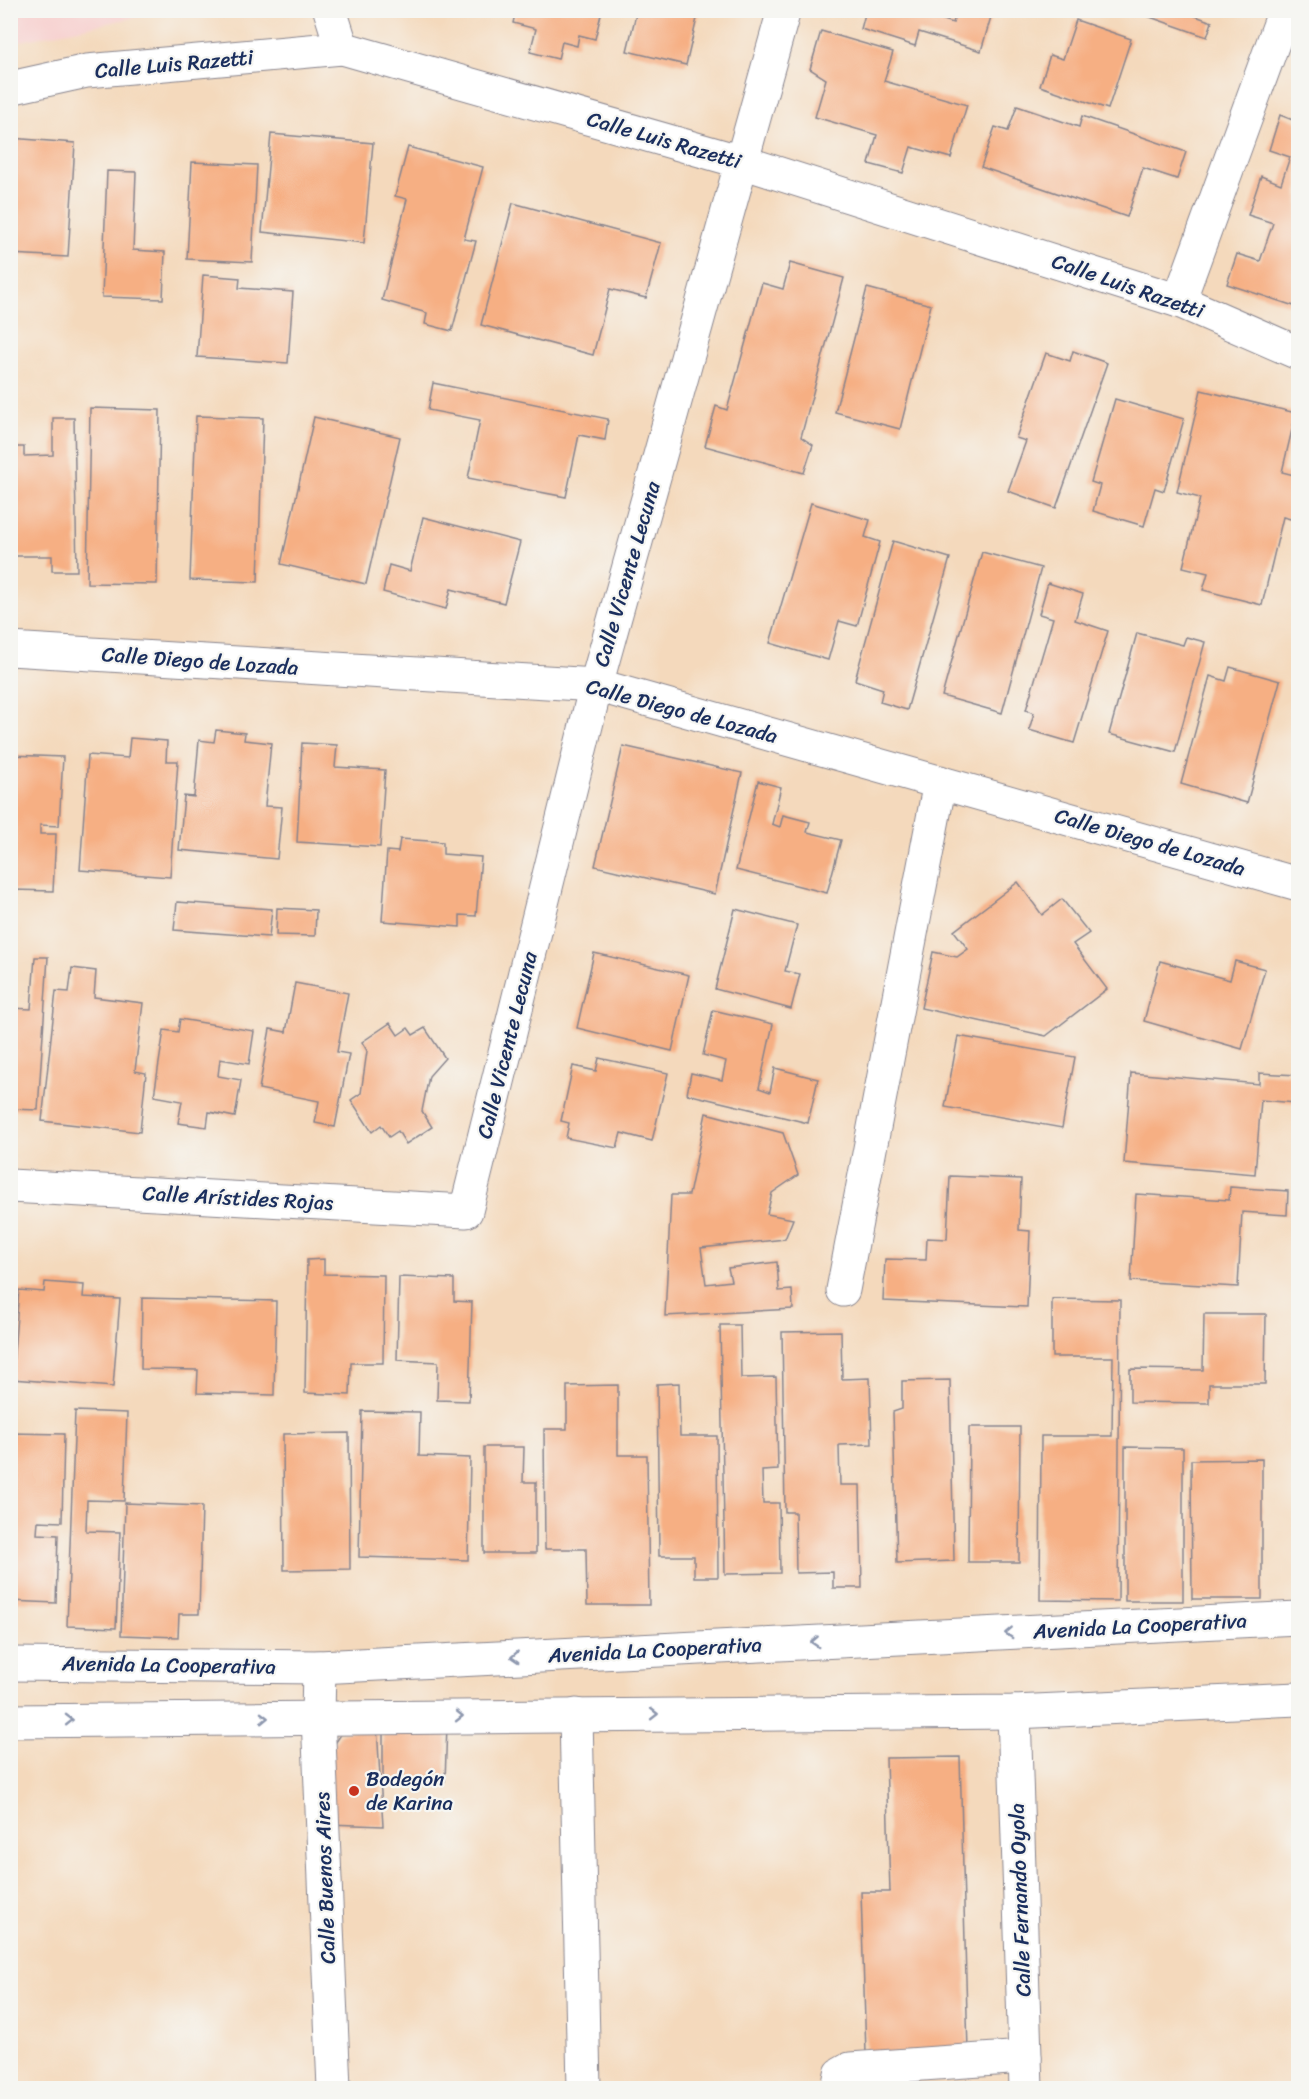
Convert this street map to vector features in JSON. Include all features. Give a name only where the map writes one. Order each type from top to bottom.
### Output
[{"type":"street","points":[[330,10],[342,48]]},
{"type":"street","name":"Calle Vicente Lecuna","points":[[466,1211],[596,685],[784,10]]},
{"type":"street","points":[[1179,301],[1285,10]]},
{"type":"street","name":"Calle Luis Razetti","points":[[10,88],[87,71],[342,48],[742,162],[1179,301],[1299,353]]},
{"type":"street","name":"Calle Diego de Lozada","points":[[10,649],[596,685],[1299,884]]},
{"type":"street","points":[[843,1290],[940,782]]},
{"type":"street","name":"Calle Arístides Rojas","points":[[10,1186],[466,1211]]},
{"type":"street","name":"Avenida La Cooperativa","points":[[10,1664],[320,1667],[1299,1618]]},
{"type":"street","name":"Calle Buenos Aires","points":[[320,1667],[318,1717],[334,2088]]},
{"type":"street","points":[[10,1721],[1014,1712],[1299,1699]]},
{"type":"street","name":"Calle Fernando Oyola","points":[[1014,1712],[1026,2088]]},
{"type":"street","points":[[576,1715],[584,2088]]},
{"type":"street","points":[[838,2088],[841,2074],[850,2069],[1025,2056]]},
{"type":"shaded area","points":[[11,10],[166,10],[166,11],[11,43]]},
{"type":"building","points":[[461,10],[486,10],[484,17]]},
{"type":"building","points":[[516,10],[602,10],[595,39],[579,35],[577,46],[562,42],[558,59],[530,52],[536,29],[513,23]]},
{"type":"building","points":[[637,10],[699,10],[686,65],[627,51]]},
{"type":"building","points":[[866,10],[924,10],[923,13],[953,23],[957,10],[993,10],[981,51],[919,32],[915,46],[861,29]]},
{"type":"building","points":[[1179,10],[1212,22],[1207,37],[1133,11]]},
{"type":"building","points":[[1076,20],[1131,39],[1108,109],[1040,86],[1050,55],[1063,59]]},
{"type":"building","points":[[821,31],[893,52],[884,81],[967,105],[951,158],[911,147],[903,173],[869,164],[877,135],[815,117],[826,79],[810,69]]},
{"type":"building","points":[[1017,106],[1079,127],[1082,116],[1186,152],[1177,179],[1143,168],[1127,217],[981,167],[995,127],[1008,131]]},
{"type":"building","points":[[1280,115],[1298,122],[1298,293],[1294,306],[1227,284],[1237,254],[1260,261],[1273,223],[1248,215],[1261,176],[1281,184],[1290,157],[1269,150]]},
{"type":"building","points":[[271,134],[373,143],[364,243],[262,232]]},
{"type":"building","points":[[10,138],[75,143],[68,257],[10,254]]},
{"type":"building","points":[[408,147],[483,167],[464,239],[476,241],[452,331],[425,324],[427,313],[382,300],[407,199],[395,196]]},
{"type":"building","points":[[192,162],[257,165],[252,262],[187,259]]},
{"type":"building","points":[[107,171],[136,172],[133,250],[165,252],[163,299],[102,297]]},
{"type":"building","points":[[513,203],[661,243],[646,298],[610,289],[593,355],[481,325]]},
{"type":"building","points":[[790,263],[844,278],[801,437],[813,445],[804,473],[705,446],[716,406],[727,410],[762,283],[783,289]]},
{"type":"building","points":[[203,275],[240,278],[239,288],[293,292],[288,363],[197,357]]},
{"type":"building","points":[[867,288],[931,305],[900,429],[835,412]]},
{"type":"building","points":[[1073,351],[1107,363],[1056,508],[1008,491],[1026,441],[1016,438],[1046,353],[1070,361]]},
{"type":"building","points":[[433,383],[608,419],[605,440],[579,435],[566,497],[468,478],[480,420],[428,410]]},
{"type":"building","points":[[1201,390],[1296,413],[1282,472],[1298,476],[1298,521],[1283,517],[1262,605],[1203,590],[1208,573],[1183,567],[1200,498],[1177,492]]},
{"type":"building","points":[[1115,399],[1184,419],[1164,491],[1155,488],[1144,526],[1093,511],[1100,485],[1091,482]]},
{"type":"building","points":[[90,408],[160,410],[157,584],[87,583]]},
{"type":"building","points":[[196,416],[263,418],[258,582],[190,580]]},
{"type":"building","points":[[314,417],[400,437],[366,584],[281,564]]},
{"type":"building","points":[[53,418],[74,418],[77,571],[52,571],[52,556],[10,556],[10,447],[24,447],[24,456],[53,455]]},
{"type":"building","points":[[811,503],[870,520],[865,537],[880,542],[857,626],[839,621],[828,660],[770,643]]},
{"type":"building","points":[[423,517],[520,542],[504,603],[451,589],[446,609],[383,592],[389,565],[410,571]]},
{"type":"building","points":[[893,541],[950,558],[907,710],[880,702],[883,689],[855,680]]},
{"type":"building","points":[[982,552],[1041,568],[1002,713],[942,696]]},
{"type":"building","points":[[1048,583],[1083,594],[1075,620],[1108,631],[1074,743],[1029,730],[1034,713],[1026,710],[1053,618],[1039,614]]},
{"type":"building","points":[[1137,633],[1183,645],[1186,637],[1205,642],[1175,752],[1109,734]]},
{"type":"building","points":[[1230,667],[1280,681],[1247,803],[1181,784],[1210,676],[1226,681]]},
{"type":"building","points":[[216,730],[245,733],[244,740],[271,743],[265,806],[282,807],[277,859],[179,850],[184,796],[194,797],[199,740],[214,742]]},
{"type":"building","points":[[130,738],[167,741],[166,761],[178,761],[170,877],[80,870],[88,755],[128,758]]},
{"type":"building","points":[[302,743],[337,745],[335,767],[385,770],[380,847],[297,842]]},
{"type":"building","points":[[623,746],[742,773],[715,894],[595,866]]},
{"type":"building","points":[[10,755],[63,757],[59,826],[40,825],[40,834],[56,834],[53,891],[13,890],[12,913],[10,913]]},
{"type":"building","points":[[758,781],[781,787],[772,824],[780,827],[783,815],[810,822],[807,832],[841,840],[827,893],[736,870]]},
{"type":"building","points":[[400,839],[443,842],[443,854],[481,857],[476,916],[460,915],[460,927],[382,921],[387,851],[398,852]]},
{"type":"building","points":[[1018,882],[1042,915],[1062,899],[1089,933],[1073,944],[1107,989],[1046,1036],[921,1008],[933,952],[957,957],[968,949],[954,931]]},
{"type":"building","points":[[177,902],[272,909],[269,937],[174,930]]},
{"type":"building","points":[[277,908],[316,910],[315,936],[276,935]]},
{"type":"building","points":[[735,909],[797,925],[785,971],[800,974],[791,1009],[715,989]]},
{"type":"building","points":[[594,953],[689,975],[672,1051],[577,1028]]},
{"type":"building","points":[[35,957],[48,957],[38,1110],[10,1109],[10,1008],[31,1009]]},
{"type":"building","points":[[1160,961],[1230,980],[1235,961],[1265,969],[1242,1049],[1144,1021]]},
{"type":"building","points":[[72,968],[96,971],[94,997],[143,1003],[135,1071],[146,1073],[140,1132],[42,1121],[56,991],[69,992]]},
{"type":"building","points":[[295,983],[348,993],[337,1052],[349,1054],[335,1127],[315,1123],[319,1101],[259,1089],[270,1029],[286,1032]]},
{"type":"building","points":[[713,1010],[773,1024],[759,1088],[770,1092],[775,1068],[818,1079],[808,1123],[687,1094],[691,1073],[722,1080],[726,1061],[703,1055]]},
{"type":"building","points":[[180,1019],[254,1031],[249,1064],[220,1059],[218,1076],[241,1080],[235,1117],[209,1112],[207,1127],[178,1123],[182,1101],[154,1096],[164,1030],[178,1032]]},
{"type":"building","points":[[390,1023],[398,1035],[408,1028],[413,1035],[425,1028],[445,1058],[429,1076],[422,1111],[432,1127],[406,1144],[398,1131],[389,1137],[381,1125],[372,1132],[351,1100],[361,1093],[367,1051],[362,1042]]},
{"type":"building","points":[[958,1036],[1075,1057],[1062,1128],[945,1107]]},
{"type":"building","points":[[599,1058],[668,1073],[652,1141],[621,1133],[617,1148],[566,1138],[569,1123],[561,1121],[573,1066],[596,1071]]},
{"type":"building","points":[[1131,1073],[1259,1084],[1259,1073],[1298,1075],[1296,1103],[1261,1100],[1255,1174],[1124,1163]]},
{"type":"building","points":[[706,1113],[783,1133],[798,1175],[772,1193],[767,1214],[793,1219],[785,1239],[701,1248],[706,1284],[731,1281],[728,1268],[777,1262],[779,1291],[792,1290],[793,1309],[665,1316],[671,1195],[689,1195]]},
{"type":"building","points":[[950,1176],[1021,1179],[1019,1230],[1030,1231],[1027,1307],[883,1301],[885,1259],[926,1260],[927,1238],[947,1239]]},
{"type":"building","points":[[1230,1187],[1288,1191],[1287,1215],[1242,1212],[1238,1287],[1131,1281],[1136,1194],[1229,1200]]},
{"type":"building","points":[[324,1259],[324,1274],[384,1275],[383,1363],[351,1363],[350,1395],[305,1393],[307,1260]]},
{"type":"building","points":[[399,1277],[454,1279],[454,1301],[472,1302],[469,1401],[437,1400],[438,1362],[397,1360]]},
{"type":"building","points":[[45,1282],[84,1285],[83,1297],[120,1299],[113,1387],[12,1379],[19,1290],[44,1292]]},
{"type":"building","points":[[142,1298],[276,1301],[274,1395],[197,1393],[198,1370],[141,1369]]},
{"type":"building","points":[[1052,1299],[1120,1300],[1118,1601],[1040,1600],[1041,1436],[1112,1436],[1113,1357],[1052,1357]]},
{"type":"building","points":[[1204,1314],[1266,1314],[1265,1384],[1209,1384],[1209,1403],[1130,1402],[1130,1369],[1203,1370]]},
{"type":"building","points":[[720,1325],[740,1325],[741,1378],[776,1377],[778,1470],[762,1471],[763,1503],[779,1503],[780,1573],[725,1574]]},
{"type":"building","points":[[841,1331],[842,1379],[870,1378],[872,1444],[839,1445],[840,1485],[860,1485],[862,1588],[833,1588],[833,1572],[796,1573],[795,1512],[785,1512],[782,1332]]},
{"type":"building","points":[[950,1380],[954,1561],[897,1563],[893,1412],[902,1409],[902,1381]]},
{"type":"building","points":[[679,1383],[680,1436],[717,1436],[718,1577],[694,1577],[694,1556],[659,1556],[657,1384]]},
{"type":"building","points":[[618,1385],[618,1455],[647,1455],[649,1605],[587,1605],[586,1549],[545,1549],[544,1429],[567,1429],[567,1386]]},
{"type":"building","points":[[75,1411],[127,1413],[124,1501],[87,1500],[86,1531],[120,1532],[116,1628],[67,1626]]},
{"type":"building","points":[[362,1411],[420,1412],[419,1456],[470,1458],[468,1560],[359,1557]]},
{"type":"building","points":[[969,1427],[1020,1427],[1019,1562],[968,1562]]},
{"type":"building","points":[[10,1433],[64,1434],[62,1522],[38,1521],[37,1534],[58,1535],[56,1603],[10,1601]]},
{"type":"building","points":[[349,1433],[350,1569],[284,1570],[283,1434]]},
{"type":"building","points":[[484,1447],[524,1447],[523,1482],[536,1482],[536,1553],[484,1553]]},
{"type":"building","points":[[1125,1447],[1183,1448],[1183,1601],[1125,1601]]},
{"type":"building","points":[[1262,1459],[1262,1599],[1192,1599],[1191,1460]]},
{"type":"building","points":[[125,1503],[202,1506],[199,1614],[179,1614],[178,1637],[121,1635]]},
{"type":"building","points":[[447,1725],[445,1781],[383,1785],[383,1726]]},
{"type":"building","name":"Bodegón de Karina","points":[[377,1727],[383,1826],[328,1824],[326,1757],[342,1733]]},
{"type":"building","points":[[960,1757],[968,2052],[866,2054],[861,1892],[890,1892],[886,1758]]},
{"type":"place","name":"Bodegón de Karina","points":[[354,1791]]}]
